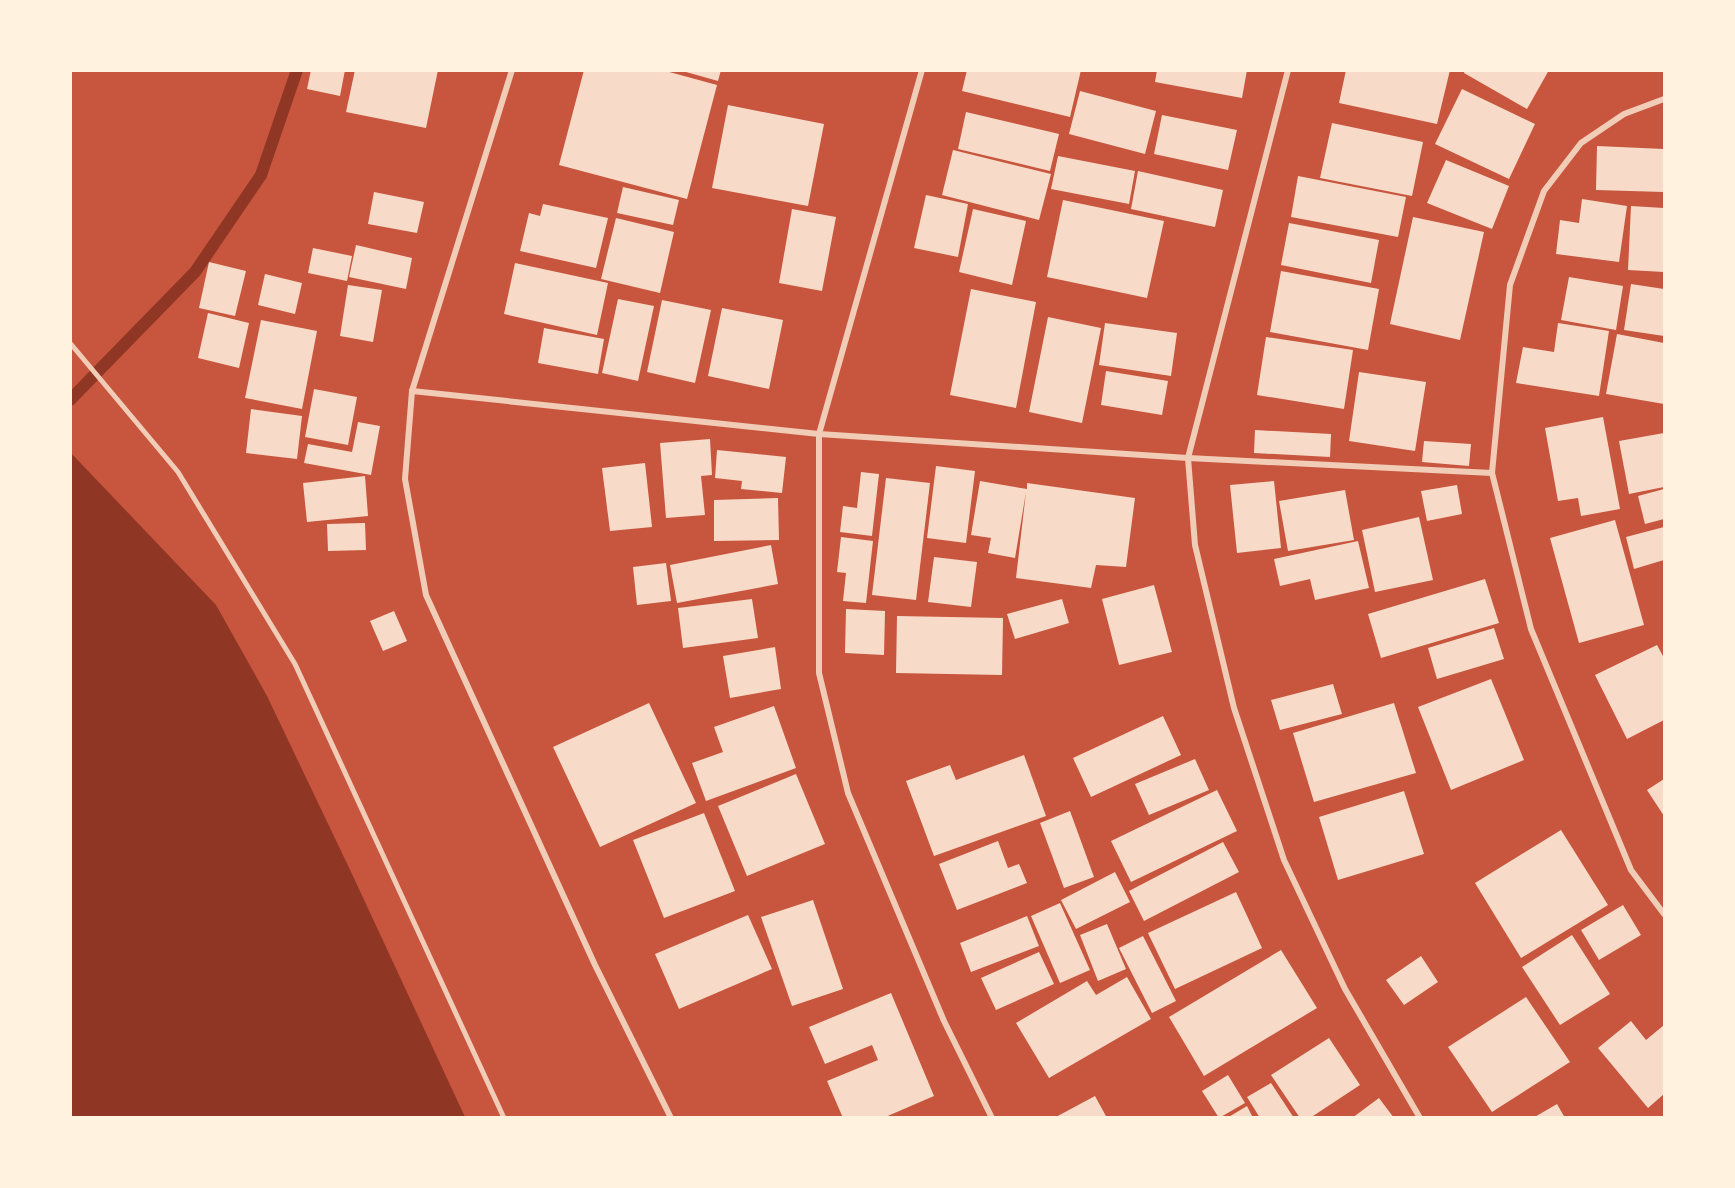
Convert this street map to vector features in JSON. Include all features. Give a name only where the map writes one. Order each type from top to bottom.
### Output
[{"type":"street","points":[[512,70],[412,391],[405,478],[426,595],[595,965],[671,1118]]},
{"type":"street","points":[[922,70],[819,434],[819,673],[848,793],[944,1021],[992,1118]]},
{"type":"street","points":[[1288,70],[1188,458],[1195,545],[1234,708],[1284,860],[1345,989],[1420,1118]]},
{"type":"street","points":[[1665,99],[1624,114],[1581,143],[1544,191],[1510,285],[1491,472],[1531,629],[1631,870],[1665,914]]},
{"type":"street","points":[[70,343],[178,472],[295,664],[504,1118]]},
{"type":"street","points":[[412,391],[819,434],[1188,458],[1491,472]]},
{"type":"shaded area","points":[[70,452],[216,605],[267,696],[465,1117],[71,1117]]},
{"type":"building","points":[[311,70],[345,70],[340,96],[307,89]]},
{"type":"building","points":[[355,70],[438,70],[426,128],[346,112]]},
{"type":"building","points":[[584,70],[662,70],[717,85],[687,199],[559,165]]},
{"type":"building","points":[[679,70],[721,70],[718,81]]},
{"type":"building","points":[[967,70],[1081,70],[1070,117],[962,91]]},
{"type":"building","points":[[1157,70],[1247,70],[1242,98],[1155,82]]},
{"type":"building","points":[[1346,70],[1450,70],[1437,124],[1339,103]]},
{"type":"building","points":[[1465,70],[1549,70],[1527,109],[1464,73]]},
{"type":"building","points":[[1462,89],[1535,124],[1509,179],[1435,144]]},
{"type":"building","points":[[1080,91],[1156,111],[1145,154],[1069,134]]},
{"type":"building","points":[[728,105],[824,124],[808,206],[712,188]]},
{"type":"building","points":[[966,112],[1059,134],[1050,171],[958,149]]},
{"type":"building","points":[[1162,115],[1237,130],[1228,170],[1154,154]]},
{"type":"building","points":[[1332,123],[1423,142],[1412,196],[1320,178]]},
{"type":"building","points":[[1597,146],[1664,149],[1664,192],[1596,190]]},
{"type":"building","points":[[953,150],[1051,174],[1039,220],[942,195]]},
{"type":"building","points":[[1058,156],[1135,171],[1129,204],[1051,189]]},
{"type":"building","points":[[1446,160],[1509,186],[1492,229],[1427,203]]},
{"type":"building","points":[[1138,171],[1223,190],[1215,227],[1131,209]]},
{"type":"building","points":[[1298,176],[1406,197],[1398,237],[1291,217]]},
{"type":"building","points":[[623,187],[679,200],[673,225],[617,213]]},
{"type":"building","points":[[374,192],[424,202],[417,233],[368,224]]},
{"type":"building","points":[[926,195],[968,204],[958,257],[914,248]]},
{"type":"building","points":[[1582,199],[1627,206],[1619,262],[1556,254],[1560,220],[1579,223]]},
{"type":"building","points":[[1063,200],[1164,221],[1147,298],[1047,277]]},
{"type":"building","points":[[543,204],[608,218],[596,268],[520,251],[529,213],[540,216]]},
{"type":"building","points":[[1631,206],[1664,208],[1664,272],[1628,270]]},
{"type":"building","points":[[792,209],[836,217],[822,291],[779,283]]},
{"type":"building","points":[[973,209],[1026,221],[1012,285],[959,272]]},
{"type":"building","points":[[1413,217],[1484,232],[1460,340],[1390,324]]},
{"type":"building","points":[[616,218],[674,232],[660,293],[601,279]]},
{"type":"building","points":[[1289,223],[1379,240],[1371,283],[1281,265]]},
{"type":"building","points":[[356,245],[412,258],[406,289],[349,277]]},
{"type":"building","points":[[313,248],[352,256],[347,281],[308,273]]},
{"type":"building","points":[[209,262],[246,271],[235,316],[199,308]]},
{"type":"building","points":[[515,263],[608,283],[597,335],[504,314]]},
{"type":"building","points":[[1281,271],[1379,289],[1368,350],[1270,332]]},
{"type":"building","points":[[265,274],[302,283],[295,314],[258,305]]},
{"type":"building","points":[[1569,277],[1623,286],[1616,330],[1561,320]]},
{"type":"building","points":[[1631,284],[1664,289],[1664,336],[1624,330]]},
{"type":"building","points":[[348,285],[382,290],[373,342],[340,336]]},
{"type":"building","points":[[971,289],[1036,302],[1016,408],[950,395]]},
{"type":"building","points":[[618,299],[654,306],[638,381],[602,373]]},
{"type":"building","points":[[662,300],[711,310],[695,383],[647,372]]},
{"type":"building","points":[[722,308],[783,320],[769,389],[708,376]]},
{"type":"building","points":[[208,313],[249,323],[239,368],[198,358]]},
{"type":"building","points":[[1048,317],[1101,328],[1082,423],[1029,412]]},
{"type":"building","points":[[261,320],[317,331],[302,409],[245,398]]},
{"type":"building","points":[[1105,323],[1177,333],[1171,376],[1099,365]]},
{"type":"building","points":[[1558,323],[1609,331],[1599,396],[1516,383],[1523,347],[1554,352]]},
{"type":"building","points":[[544,328],[604,339],[598,374],[538,363]]},
{"type":"building","points":[[1617,334],[1664,343],[1664,404],[1606,394]]},
{"type":"building","points":[[1266,337],[1353,350],[1344,409],[1257,395]]},
{"type":"building","points":[[1106,371],[1168,381],[1162,415],[1101,405]]},
{"type":"building","points":[[1359,372],[1426,382],[1415,451],[1349,441]]},
{"type":"building","points":[[314,389],[357,397],[348,445],[305,437]]},
{"type":"building","points":[[251,409],[302,416],[297,459],[246,453]]},
{"type":"building","points":[[1603,417],[1620,509],[1581,516],[1578,498],[1558,501],[1545,428]]},
{"type":"building","points":[[358,422],[380,426],[371,475],[304,463],[308,444],[352,452]]},
{"type":"building","points":[[1255,430],[1331,434],[1330,457],[1254,453]]},
{"type":"building","points":[[1664,433],[1664,487],[1629,494],[1619,441]]},
{"type":"building","points":[[710,439],[712,475],[701,476],[705,515],[666,518],[660,443]]},
{"type":"building","points":[[1424,441],[1471,444],[1469,466],[1422,462]]},
{"type":"building","points":[[717,450],[786,457],[782,493],[741,489],[742,481],[715,478]]},
{"type":"building","points":[[645,463],[652,527],[610,531],[602,468]]},
{"type":"building","points":[[936,466],[975,471],[966,543],[927,538]]},
{"type":"building","points":[[861,472],[879,474],[872,536],[840,532],[843,506],[857,508]]},
{"type":"building","points":[[365,476],[368,516],[307,522],[303,483]]},
{"type":"building","points":[[886,478],[930,483],[916,600],[872,595]]},
{"type":"building","points":[[980,481],[1027,489],[1027,483],[1135,498],[1126,567],[1096,565],[1091,588],[1016,578],[1026,492],[1015,558],[988,553],[991,538],[971,535]]},
{"type":"building","points":[[1274,481],[1281,548],[1237,553],[1230,485]]},
{"type":"building","points":[[1457,485],[1462,514],[1427,521],[1421,491]]},
{"type":"building","points":[[1664,489],[1664,519],[1645,524],[1638,496]]},
{"type":"building","points":[[1345,490],[1354,540],[1288,551],[1279,501]]},
{"type":"building","points":[[778,498],[779,540],[714,541],[714,500]]},
{"type":"building","points":[[1419,517],[1433,580],[1375,592],[1362,530]]},
{"type":"building","points":[[1615,520],[1644,625],[1579,643],[1550,538]]},
{"type":"building","points":[[365,523],[366,550],[328,551],[327,524]]},
{"type":"building","points":[[1664,527],[1664,560],[1634,569],[1626,537]]},
{"type":"building","points":[[841,537],[873,541],[866,603],[843,601],[846,573],[837,572]]},
{"type":"building","points":[[1358,541],[1369,588],[1315,600],[1310,579],[1280,586],[1274,559]]},
{"type":"building","points":[[771,545],[778,584],[677,603],[670,565]]},
{"type":"building","points":[[934,557],[977,562],[971,607],[928,602]]},
{"type":"building","points":[[666,563],[671,601],[637,605],[633,567]]},
{"type":"building","points":[[1485,579],[1499,623],[1381,658],[1368,614]]},
{"type":"building","points":[[1154,585],[1172,652],[1119,665],[1102,599]]},
{"type":"building","points":[[752,599],[758,638],[683,648],[678,608]]},
{"type":"building","points":[[1062,599],[1069,623],[1015,639],[1007,614]]},
{"type":"building","points":[[846,609],[885,611],[884,655],[845,653]]},
{"type":"building","points":[[394,611],[407,641],[383,651],[370,621]]},
{"type":"building","points":[[897,616],[1003,618],[1002,675],[896,673]]},
{"type":"building","points":[[1494,628],[1504,659],[1437,679],[1428,648]]},
{"type":"building","points":[[1657,645],[1664,658],[1664,720],[1627,739],[1595,675]]},
{"type":"building","points":[[775,647],[781,689],[730,698],[723,656]]},
{"type":"building","points":[[1491,679],[1524,760],[1451,790],[1418,707]]},
{"type":"building","points":[[1333,684],[1342,714],[1280,730],[1271,700]]},
{"type":"building","points":[[649,703],[696,803],[600,847],[553,747]]},
{"type":"building","points":[[1394,703],[1416,773],[1314,802],[1293,733]]},
{"type":"building","points":[[774,706],[796,768],[706,801],[692,763],[723,752],[714,727]]},
{"type":"building","points":[[1163,716],[1181,755],[1091,797],[1073,758]]},
{"type":"building","points":[[1024,755],[1046,816],[934,856],[906,781],[950,765],[956,780]]},
{"type":"building","points":[[1195,759],[1209,790],[1149,815],[1135,784]]},
{"type":"building","points":[[796,774],[825,844],[747,876],[718,806]]},
{"type":"building","points":[[1664,779],[1664,816],[1647,790]]},
{"type":"building","points":[[1217,790],[1237,831],[1131,882],[1111,841]]},
{"type":"building","points":[[1404,791],[1424,854],[1338,880],[1319,817]]},
{"type":"building","points":[[1070,811],[1094,877],[1064,888],[1040,823]]},
{"type":"building","points":[[704,813],[735,891],[664,918],[633,840]]},
{"type":"building","points":[[1561,830],[1608,905],[1521,958],[1475,883]]},
{"type":"building","points":[[998,841],[1008,868],[1019,864],[1027,883],[957,910],[939,864]]},
{"type":"building","points":[[1223,842],[1239,872],[1144,921],[1129,891]]},
{"type":"building","points":[[1115,872],[1130,902],[1076,929],[1061,900]]},
{"type":"building","points":[[1236,892],[1262,948],[1175,989],[1148,933]]},
{"type":"building","points":[[813,900],[843,989],[792,1006],[761,917]]},
{"type":"building","points":[[1060,903],[1090,970],[1060,983],[1031,916]]},
{"type":"building","points":[[1623,905],[1641,935],[1599,960],[1581,930]]},
{"type":"building","points":[[748,915],[772,969],[679,1009],[655,954]]},
{"type":"building","points":[[1027,916],[1039,946],[971,972],[960,943]]},
{"type":"building","points":[[1107,924],[1126,969],[1098,981],[1080,935]]},
{"type":"building","points":[[1572,935],[1610,994],[1560,1025],[1522,967]]},
{"type":"building","points":[[1143,936],[1176,1001],[1152,1013],[1119,948]]},
{"type":"building","points":[[1281,950],[1317,1008],[1204,1076],[1169,1017]]},
{"type":"building","points":[[1039,952],[1054,984],[996,1010],[981,978]]},
{"type":"building","points":[[1421,956],[1438,982],[1404,1005],[1386,980]]},
{"type":"building","points":[[1127,977],[1151,1019],[1049,1078],[1016,1023],[1087,981],[1096,995]]},
{"type":"building","points":[[891,993],[934,1096],[883,1118],[843,1118],[827,1081],[878,1060],[872,1045],[825,1064],[809,1027]]},
{"type":"building","points":[[1526,997],[1570,1062],[1492,1112],[1448,1047]]},
{"type":"building","points":[[1631,1021],[1646,1040],[1664,1025],[1664,1094],[1648,1108],[1598,1048]]},
{"type":"building","points":[[1329,1038],[1360,1085],[1310,1118],[1300,1118],[1271,1075]]},
{"type":"building","points":[[1228,1075],[1245,1103],[1219,1118],[1202,1091]]},
{"type":"building","points":[[1271,1083],[1294,1118],[1260,1118],[1247,1097]]},
{"type":"building","points":[[1095,1096],[1107,1118],[1054,1118]]},
{"type":"building","points":[[1379,1098],[1394,1118],[1352,1118]]},
{"type":"building","points":[[1557,1104],[1565,1118],[1533,1118]]},
{"type":"building","points":[[1247,1106],[1253,1118],[1227,1118]]},
{"type":"waterway","points":[[70,400],[195,272],[261,175],[297,70]]}]
